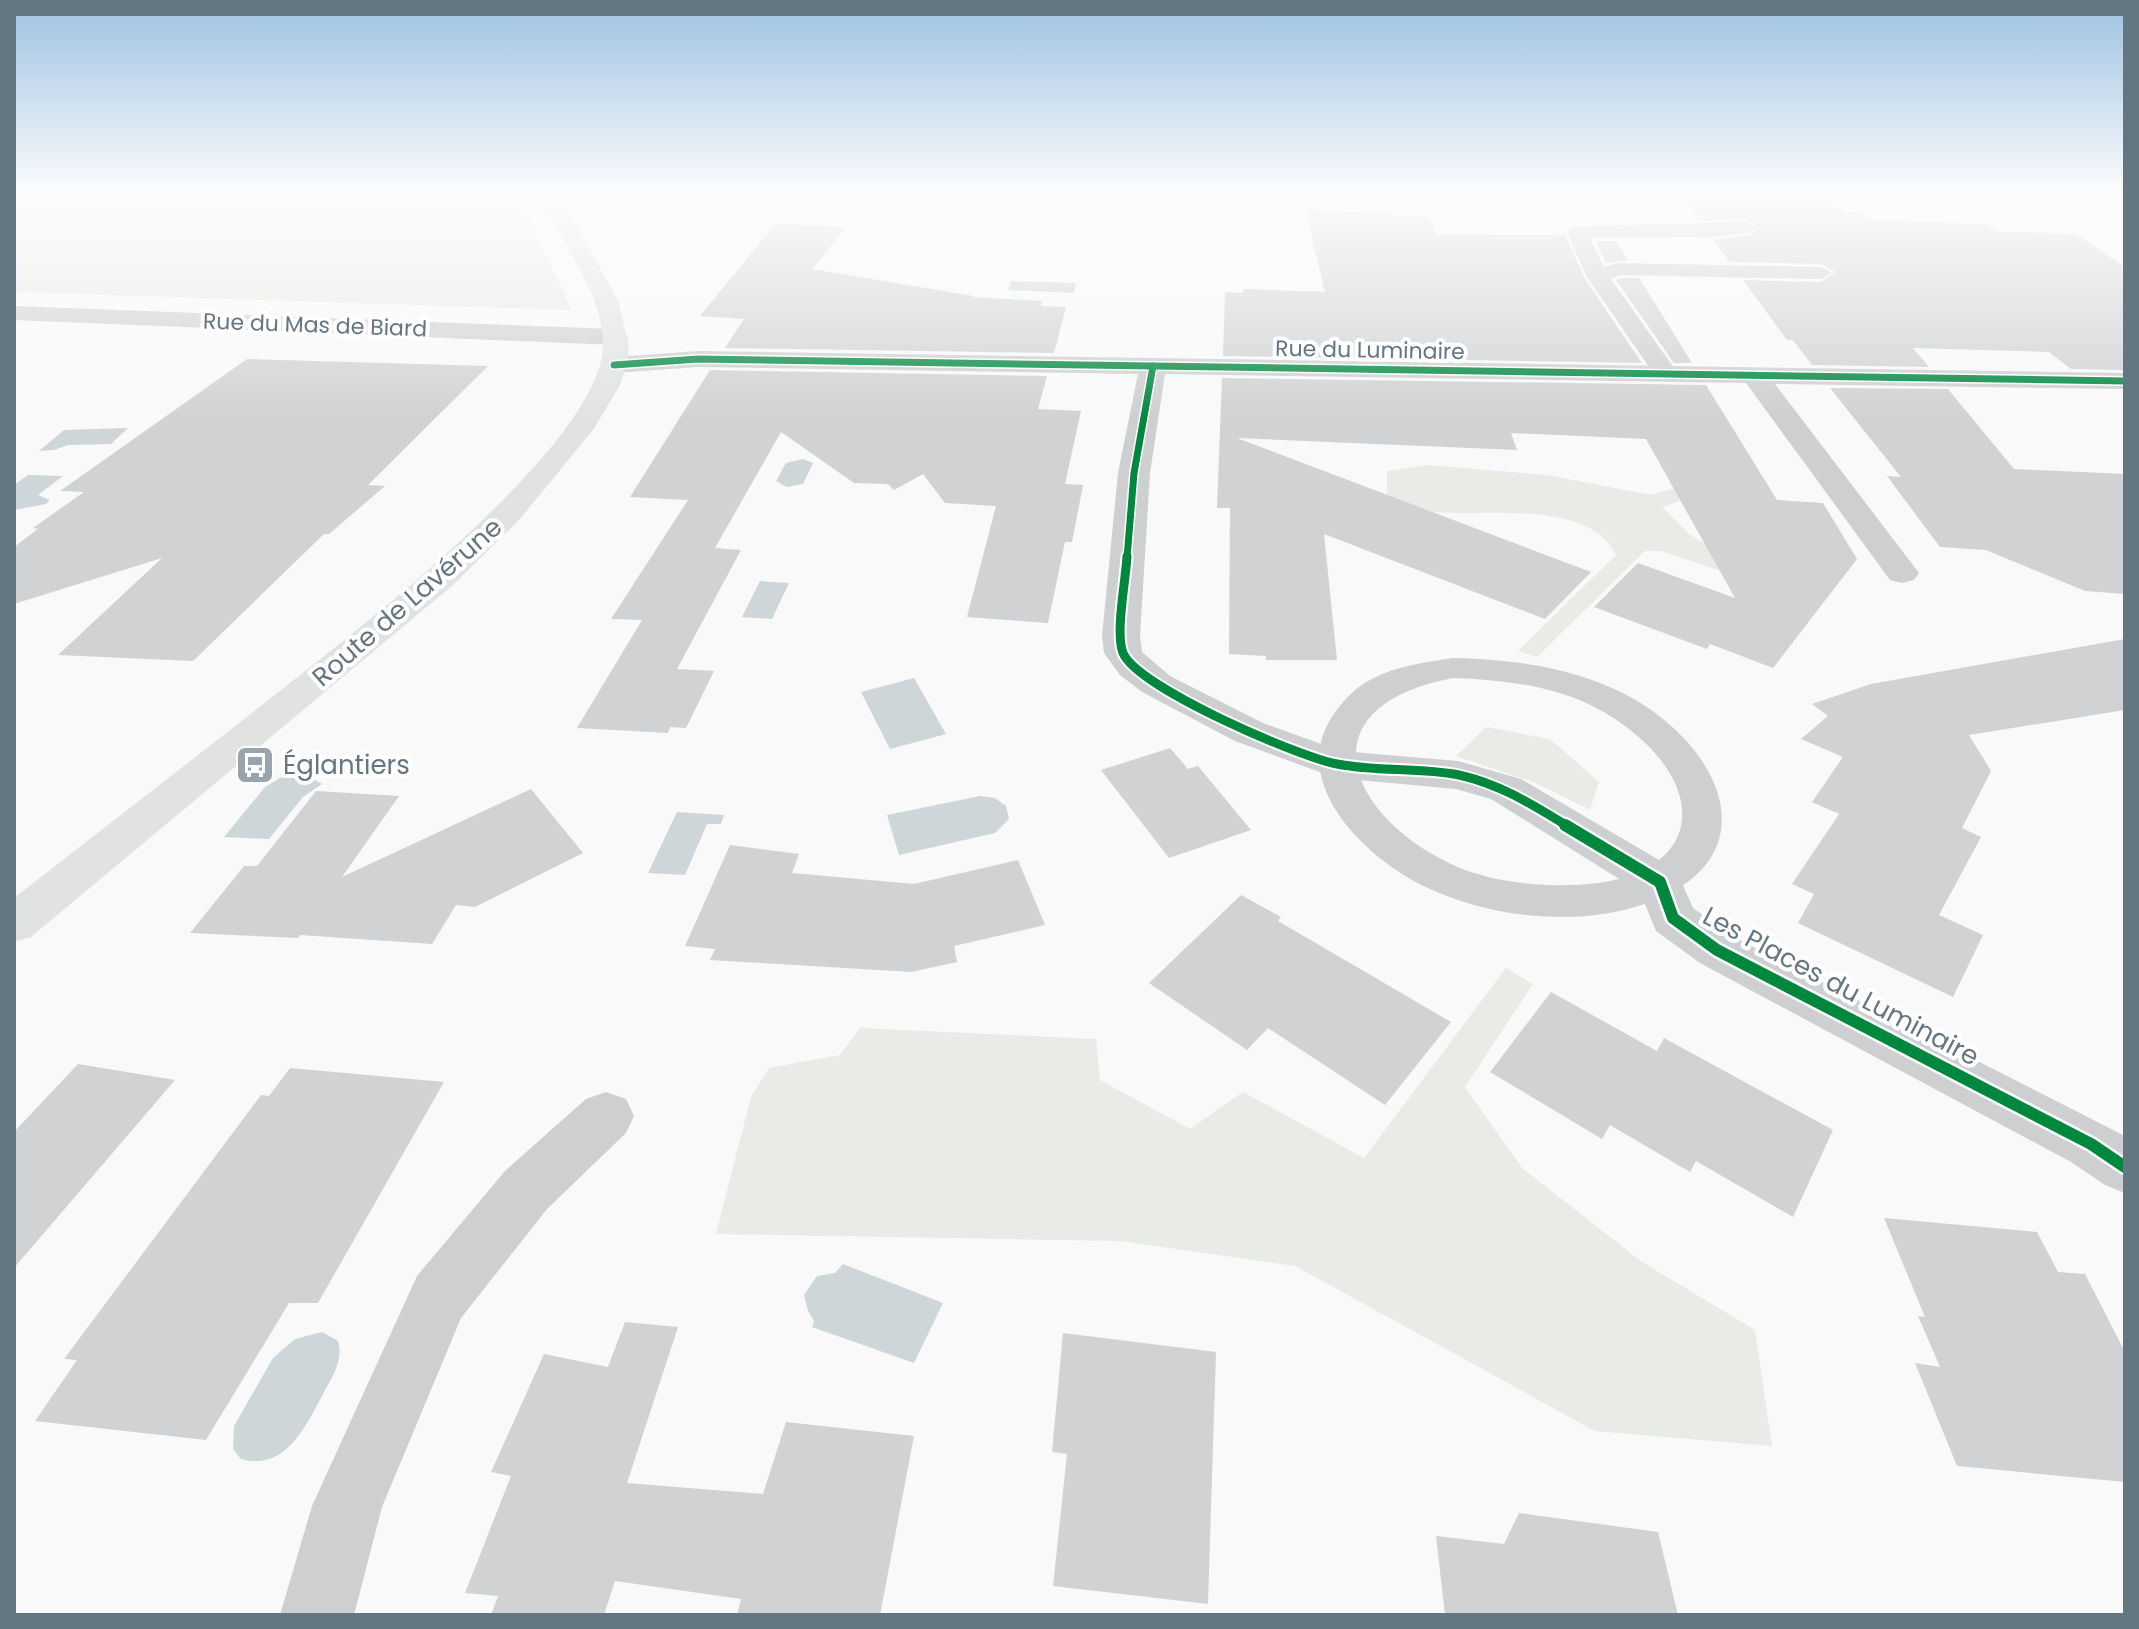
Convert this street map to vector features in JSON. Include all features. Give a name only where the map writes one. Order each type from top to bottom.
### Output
[{"type":"street","points":[[589,267],[607,307],[614,351]]},
{"type":"street","name":"Rue du Mas de Biard","points":[[14,313],[614,351]]},
{"type":"street","points":[[27,337],[66,315]]},
{"type":"street","name":"Rue du Luminaire","points":[[614,351],[698,359],[2125,381]]},
{"type":"street","name":"Route de Lavérune","points":[[14,924],[414,602],[480,542],[537,485],[596,405],[614,351]]},
{"type":"street","points":[[1153,366],[1134,473],[1121,636],[1123,653],[1134,667],[1156,684],[1249,732],[1336,764],[1458,775],[1506,789],[1660,882]]},
{"type":"street","points":[[1755,376],[1902,573]]},
{"type":"street","name":"Les Places du Luminaire","points":[[1660,882],[1673,918],[1717,950],[2091,1144],[2125,1167]]},
{"type":"street","points":[[317,1615],[347,1506],[439,1297],[526,1190],[606,1116]]},
{"type":"lane","points":[[1593,267],[1667,375]]},
{"type":"lane","points":[[1598,277],[1618,269],[1821,273]]},
{"type":"lane","points":[[1453,668],[1496,668],[1541,676],[1586,689],[1626,710],[1661,735],[1687,765],[1701,797],[1703,829],[1689,858],[1660,882],[1611,899],[1551,902],[1488,892],[1428,869],[1380,837],[1350,801],[1336,764],[1339,734],[1354,709],[1379,689],[1412,675],[1453,668]]},
{"type":"shaded area","points":[[14,267],[552,267],[572,310],[14,292]]},
{"type":"shaded area","points":[[1011,281],[1076,283],[1074,293],[1008,290]]},
{"type":"shaded area","points":[[128,428],[111,444],[68,445],[39,451],[64,430]]},
{"type":"shaded area","points":[[803,459],[813,463],[803,484],[787,487],[776,481],[786,463]]},
{"type":"shaded area","points":[[1428,465],[1547,475],[1651,495],[1744,469],[1753,477],[1662,507],[1689,534],[1744,569],[1734,575],[1661,551],[1645,551],[1537,657],[1518,651],[1616,555],[1602,536],[1582,524],[1558,517],[1428,511],[1387,496],[1387,471]]},
{"type":"shaded area","points":[[28,475],[63,476],[38,495],[50,500],[46,504],[14,510],[14,485]]},
{"type":"shaded area","points":[[760,581],[789,583],[772,619],[742,617]]},
{"type":"shaded area","points":[[914,678],[946,734],[890,749],[861,692]]},
{"type":"shaded area","points":[[1486,727],[1550,739],[1599,782],[1590,810],[1536,783],[1456,756]]},
{"type":"shaded area","points":[[295,769],[322,784],[303,797],[269,839],[224,837],[265,787]]},
{"type":"shaded area","points":[[980,796],[995,798],[1006,806],[1009,819],[995,833],[899,855],[887,815]]},
{"type":"shaded area","points":[[677,812],[724,815],[721,824],[707,824],[685,875],[648,873]]},
{"type":"shaded area","points":[[1506,968],[1533,984],[1465,1087],[1522,1168],[1642,1262],[1755,1330],[1772,1446],[1595,1431],[1295,1266],[1121,1241],[716,1234],[751,1097],[769,1068],[840,1055],[860,1028],[1096,1039],[1100,1080],[1190,1129],[1243,1092],[1364,1158]]},
{"type":"shaded area","points":[[843,1264],[943,1303],[914,1363],[812,1327],[814,1321],[804,1295],[817,1276],[835,1273]]},
{"type":"shaded area","points":[[322,1332],[338,1341],[338,1362],[301,1432],[282,1453],[270,1459],[241,1459],[233,1449],[234,1426],[273,1358],[295,1339]]},
{"type":"building","points":[[740,267],[814,267],[812,269],[972,297],[1042,301],[1041,306],[1066,307],[1054,353],[725,348],[744,319],[700,316]]},
{"type":"building","points":[[1319,267],[1580,267],[1642,363],[1223,356],[1225,292],[1243,293],[1243,289],[1325,292]]},
{"type":"building","points":[[1826,267],[2125,267],[2125,370],[2071,369],[2049,352],[1913,348],[1929,367],[1812,365],[1793,340],[1787,340],[1743,280],[1821,282],[1835,272]]},
{"type":"building","points":[[1639,278],[1692,363],[1674,363],[1616,280]]},
{"type":"building","points":[[247,359],[488,366],[368,485],[385,486],[329,534],[324,534],[193,661],[58,655],[162,558],[14,604],[14,547],[38,529],[33,528],[84,492],[60,491]]},
{"type":"building","points":[[710,370],[1047,376],[1038,409],[1081,411],[1065,484],[1083,485],[1072,542],[1065,542],[1048,623],[967,617],[996,506],[945,503],[923,474],[894,490],[888,484],[854,483],[781,432],[715,548],[741,550],[677,669],[714,671],[686,728],[670,727],[668,733],[577,728],[642,620],[611,619],[688,500],[630,497]]},
{"type":"building","points":[[1222,378],[1706,385],[1777,500],[1823,503],[1857,559],[1773,668],[1710,644],[1707,649],[1594,607],[1638,563],[1735,598],[1646,439],[1511,433],[1517,450],[1237,438],[1591,572],[1545,619],[1324,534],[1337,660],[1266,660],[1266,656],[1229,654],[1230,508],[1217,508]]},
{"type":"building","points":[[1830,388],[1948,389],[2014,469],[2125,474],[2125,594],[2085,591],[1986,550],[1940,547],[1887,476],[1901,477]]},
{"type":"building","points":[[2125,639],[2125,710],[1969,735],[1991,771],[1962,828],[1981,837],[1939,915],[1983,935],[1953,997],[1798,923],[1814,894],[1792,884],[1839,814],[1812,802],[1843,757],[1801,739],[1828,716],[1812,704],[1871,684]]},
{"type":"building","points":[[1170,748],[1188,769],[1198,766],[1251,830],[1169,858],[1101,770]]},
{"type":"building","points":[[531,789],[583,853],[475,907],[456,905],[432,944],[300,935],[298,938],[190,933],[244,866],[257,866],[316,791],[399,796],[342,877]]},
{"type":"building","points":[[730,845],[799,854],[792,873],[914,884],[1018,860],[1045,925],[954,946],[957,962],[911,972],[710,960],[715,949],[685,946]]},
{"type":"building","points":[[1241,895],[1281,917],[1278,921],[1451,1022],[1385,1105],[1268,1028],[1247,1050],[1149,983]]},
{"type":"building","points":[[1551,992],[1657,1051],[1664,1038],[1833,1130],[1793,1217],[1696,1161],[1690,1172],[1610,1125],[1602,1139],[1490,1072]]},
{"type":"building","points":[[78,1064],[175,1080],[14,1268],[14,1132]]},
{"type":"building","points":[[290,1068],[444,1082],[318,1303],[289,1303],[206,1440],[35,1421],[77,1360],[64,1359],[261,1095],[269,1096]]},
{"type":"building","points":[[1884,1218],[2037,1232],[2058,1272],[2085,1274],[2125,1352],[2125,1482],[1957,1466],[1915,1363],[1940,1367],[1918,1316],[1925,1317]]},
{"type":"building","points":[[625,1322],[678,1327],[627,1483],[763,1494],[786,1422],[914,1436],[880,1615],[737,1615],[741,1599],[615,1581],[604,1615],[491,1615],[498,1596],[465,1593],[511,1476],[491,1472],[544,1354],[608,1367]]},
{"type":"building","points":[[1063,1333],[1216,1352],[1208,1604],[1053,1586],[1067,1454],[1052,1452]]},
{"type":"building","points":[[1519,1513],[1658,1532],[1678,1615],[1445,1615],[1436,1536],[1504,1544]]},
{"type":"cycle path","points":[[614,365],[698,359],[2125,381]]},
{"type":"cycle path","points":[[1153,366],[1134,473],[1121,636],[1123,653],[1134,667],[1156,684],[1249,732],[1336,764],[1458,775],[1506,789],[1660,882],[1673,918],[1717,950],[2091,1144],[2125,1167]]},
{"type":"place","name":"Églantiers","points":[[255,765]]}]
